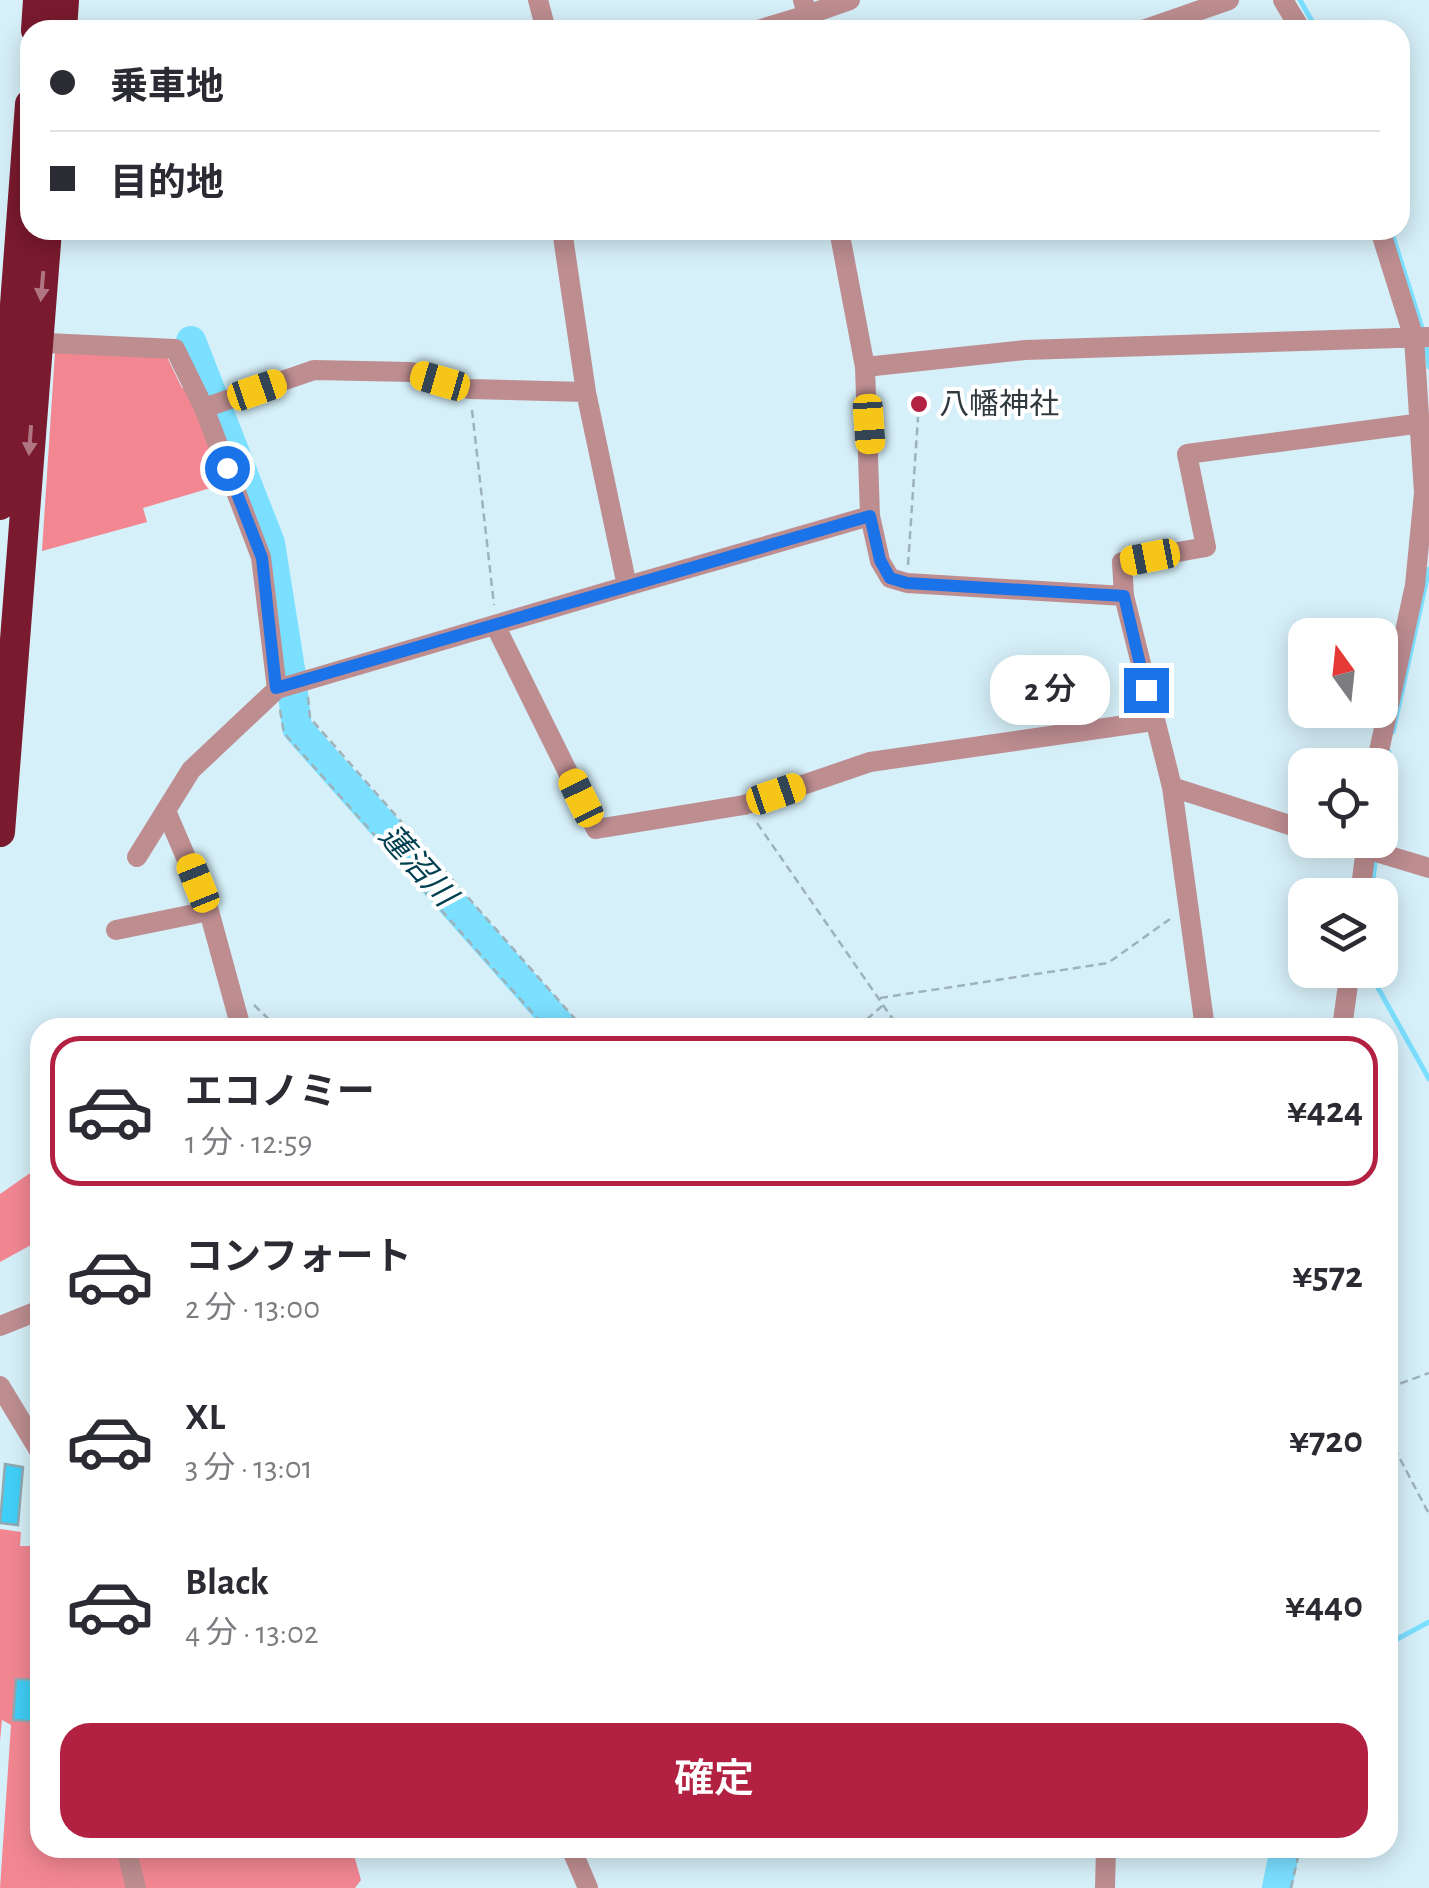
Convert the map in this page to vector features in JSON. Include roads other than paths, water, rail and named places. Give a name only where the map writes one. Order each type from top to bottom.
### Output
[{"type":"highway","points":[[0,832],[23,240]]},
{"type":"highway","points":[[0,505],[17,342],[44,240]]},
{"type":"street","points":[[807,15],[850,0]]},
{"type":"street","points":[[1172,20],[1229,0]]},
{"type":"street","points":[[563,240],[586,392],[628,586]]},
{"type":"street","points":[[842,240],[865,367],[870,516],[880,560],[890,578],[907,583],[1124,596]]},
{"type":"street","points":[[1380,748],[1422,546],[1422,338],[1384,240]]},
{"type":"street","points":[[865,367],[1025,350],[1422,338]]},
{"type":"street","points":[[17,342],[175,349],[206,407],[262,558],[276,688]]},
{"type":"street","points":[[206,407],[314,370],[411,372],[469,389],[586,392]]},
{"type":"street","points":[[1203,1018],[1172,787],[1124,596],[1122,562],[1206,547],[1187,454],[1422,423]]},
{"type":"street","points":[[137,856],[191,770],[276,688],[870,516]]},
{"type":"street","points":[[496,627],[596,829],[744,805],[870,762],[1153,720]]},
{"type":"street","points":[[1172,787],[1288,825]]},
{"type":"street","points":[[166,811],[210,911],[238,1018]]},
{"type":"street","points":[[1398,856],[1429,868]]},
{"type":"street","points":[[116,930],[210,911]]},
{"type":"street","points":[[1343,1018],[1348,988]]},
{"type":"street","points":[[0,1326],[30,1314]]},
{"type":"street","points":[[0,1386],[30,1436]]},
{"type":"street","points":[[128,1858],[136,1888]]},
{"type":"street","points":[[575,1858],[588,1888]]},
{"type":"street","points":[[1105,1888],[1106,1858]]},
{"type":"waterway","points":[[1300,0],[1311,20]]},
{"type":"waterway","points":[[1394,240],[1423,331]]},
{"type":"waterway","name":"蓮沼川","points":[[191,341],[270,543],[291,675]]},
{"type":"waterway","points":[[1426,346],[1429,367]]},
{"type":"waterway","points":[[1393,732],[1429,569]]},
{"type":"waterway","name":"蓮沼川","points":[[293,694],[297,728],[554,1018]]},
{"type":"waterway","points":[[1373,878],[1375,863]]},
{"type":"waterway","points":[[1378,988],[1395,1018]]},
{"type":"waterway","points":[[1398,1024],[1429,1079]]},
{"type":"waterway","points":[[1398,1639],[1429,1622]]},
{"type":"waterway","name":"蓮沼川","points":[[1277,1888],[1283,1858]]},
{"type":"place","name":"八幡神社","points":[[919,404]]}]
